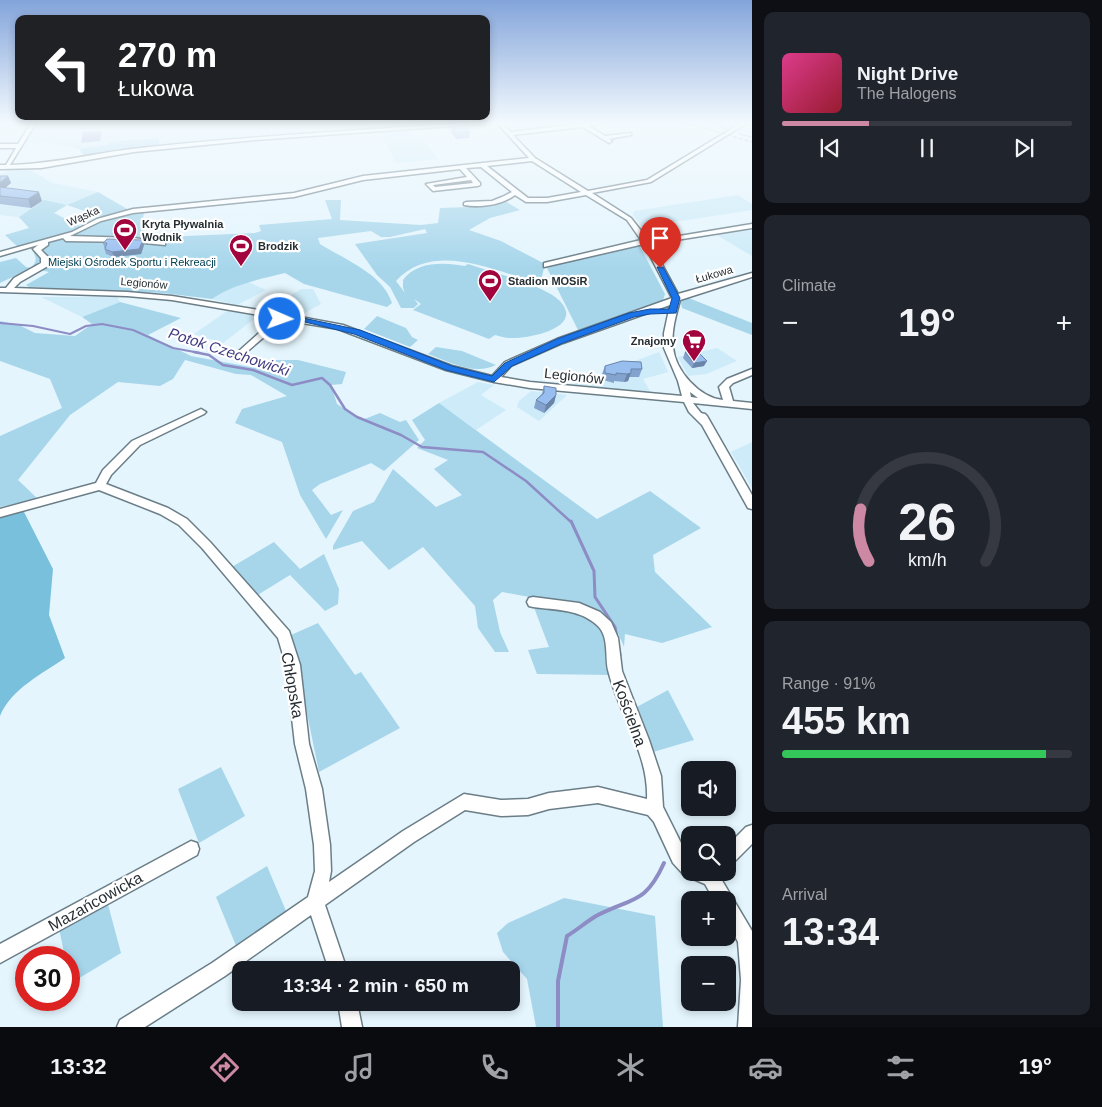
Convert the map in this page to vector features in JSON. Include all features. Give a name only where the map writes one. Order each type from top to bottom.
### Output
[{"type":"street","name":"Wąska","points":[[0,254],[72,236],[99,220],[133,210],[273,198],[307,192],[363,178],[442,171]]},
{"type":"street","points":[[465,171],[472,178],[478,184],[433,189],[429,184],[472,178]]},
{"type":"street","points":[[489,171],[515,192],[534,202],[649,181],[666,171]]},
{"type":"street","points":[[552,171],[629,219],[646,242],[676,298],[668,349],[692,398],[692,412],[705,423],[752,505]]},
{"type":"street","points":[[466,204],[487,203],[508,197],[515,192]]},
{"type":"street","points":[[547,265],[646,242],[752,226]]},
{"type":"street","points":[[3,290],[45,264],[45,258],[37,249],[38,247],[72,236],[88,240],[115,238],[146,240],[163,244]]},
{"type":"street","name":"Łukowa","points":[[494,379],[502,369],[524,356],[632,315],[659,310],[676,298],[752,275]]},
{"type":"street","name":"Legionów","points":[[3,290],[143,295],[284,316],[357,332],[449,368],[494,379],[692,398],[718,403],[752,406]]},
{"type":"street","points":[[659,310],[672,315]]},
{"type":"street","points":[[243,352],[284,316]]},
{"type":"street","points":[[729,404],[724,387],[730,381],[752,372]]},
{"type":"street","points":[[0,513],[100,486],[107,473],[136,444],[201,412]]},
{"type":"street","name":"Chłopska","points":[[100,486],[164,511],[183,522],[284,635],[293,665],[302,744],[314,789],[322,845],[323,871],[315,902]]},
{"type":"street","name":"Kościelna","points":[[533,602],[593,613],[607,626],[612,642],[614,669],[637,729],[653,782],[656,800],[654,810],[660,816],[681,860]]},
{"type":"street","points":[[127,1027],[189,990],[315,902],[373,858],[464,802],[501,808],[528,807],[549,801],[598,796],[654,810]]},
{"type":"street","points":[[736,848],[752,833]]},
{"type":"street","name":"Mazańcowicka","points":[[0,954],[191,849]]},
{"type":"street","points":[[315,902],[335,961]]},
{"type":"street","points":[[736,920],[747,940],[750,980],[748,1027]]},
{"type":"street","points":[[349,1011],[352,1027]]},
{"type":"shaded area","points":[[7,171],[32,171],[52,183],[98,192],[67,205],[44,201],[19,217],[0,215],[0,175]]},
{"type":"shaded area","points":[[738,195],[752,204],[752,210],[642,227],[633,215],[634,211]]},
{"type":"shaded area","points":[[752,228],[752,256],[713,233]]},
{"type":"shaded area","points":[[248,282],[266,290],[237,305],[212,299],[222,292]]},
{"type":"shaded area","points":[[301,289],[313,289],[321,304],[301,315],[267,310]]},
{"type":"shaded area","points":[[41,297],[117,297],[120,302],[82,317]]},
{"type":"shaded area","points":[[227,311],[258,316],[223,343],[194,334]]},
{"type":"shaded area","points":[[717,348],[737,361],[706,374],[688,376],[678,357]]},
{"type":"shaded area","points":[[659,352],[668,372],[643,379],[651,393],[571,385]]},
{"type":"shaded area","points":[[478,382],[494,385],[481,395],[506,410],[476,430],[439,403]]},
{"type":"shaded area","points":[[531,391],[567,395],[539,421],[517,407],[519,401]]},
{"type":"shaded area","points":[[752,442],[752,488],[731,452]]},
{"type":"shaded area","points":[[23,510],[53,569],[49,615],[65,658],[19,690],[5,706],[0,716],[0,515]]},
{"type":"green space","points":[[98,192],[129,210],[102,217],[67,205]]},
{"type":"green space","points":[[44,200],[67,205],[54,213],[82,227],[72,232],[18,247],[5,235],[29,228],[19,217]]},
{"type":"green space","name":"Miejski Ośrodek Sportu i Rekreacji","points":[[325,200],[341,200],[340,220],[421,225],[438,223],[440,208],[469,207],[503,200],[520,210],[490,218],[469,230],[501,241],[545,264],[540,284],[465,262],[446,261],[428,262],[411,269],[396,281],[405,293],[403,280],[415,269],[431,264],[465,266],[468,264],[530,284],[553,295],[566,310],[565,318],[560,325],[551,330],[518,338],[495,335],[489,339],[413,310],[421,304],[414,299],[418,304],[414,308],[401,308],[390,287],[377,275],[355,244],[427,233],[425,229],[390,237],[381,237],[371,231],[318,238],[320,244],[362,268],[380,284],[392,303],[387,307],[304,284],[285,273],[229,289],[212,299],[163,293],[29,287],[26,285],[49,272],[31,268],[36,260],[31,247],[76,236],[76,234],[101,220],[144,211],[142,230],[163,237],[255,233],[261,231],[259,225],[332,219]]},
{"type":"green space","points":[[638,243],[665,294],[663,300],[578,330],[547,268]]},
{"type":"green space","points":[[16,258],[26,267],[31,268],[0,283],[0,262]]},
{"type":"green space","points":[[686,297],[752,323],[752,335],[682,308],[680,298]]},
{"type":"green space","points":[[120,302],[181,318],[148,335],[191,356],[256,368],[268,360],[298,360],[346,372],[342,384],[331,385],[337,404],[362,420],[380,413],[400,422],[406,420],[419,440],[384,471],[371,463],[320,484],[312,490],[331,515],[343,510],[326,539],[300,495],[282,442],[235,423],[242,409],[287,396],[251,375],[236,374],[185,360],[173,379],[160,386],[118,382],[70,415],[18,480],[38,499],[0,507],[0,436],[62,408],[50,379],[0,361],[0,321],[19,325],[35,333],[75,336],[92,324],[82,317]]},
{"type":"green space","points":[[377,316],[406,328],[412,337],[418,340],[410,347],[364,329]]},
{"type":"green space","points":[[436,347],[462,351],[496,365],[479,369],[462,367],[428,354]]},
{"type":"green space","points":[[439,403],[597,519],[650,491],[701,528],[653,555],[655,572],[712,627],[662,643],[625,634],[624,647],[610,623],[601,615],[588,608],[502,592],[493,600],[500,632],[509,652],[495,652],[478,628],[475,606],[423,547],[389,570],[362,541],[333,550],[333,546],[353,511],[374,502],[393,469],[436,507],[462,495],[434,469],[448,460],[417,448],[425,440],[412,420]]},
{"type":"green space","points":[[274,542],[300,569],[324,554],[339,589],[338,604],[325,611],[290,575],[256,596],[230,568]]},
{"type":"green space","points":[[533,605],[582,612],[602,623],[613,675],[537,674],[528,650],[549,647]]},
{"type":"green space","points":[[318,623],[355,675],[361,672],[400,728],[319,772],[291,635]]},
{"type":"green space","points":[[668,690],[694,740],[653,752],[635,708]]},
{"type":"green space","points":[[221,767],[245,816],[199,843],[178,789]]},
{"type":"green space","points":[[267,866],[289,918],[239,953],[216,897]]},
{"type":"green space","points":[[106,897],[121,953],[80,978],[80,946],[63,946],[58,924]]},
{"type":"green space","points":[[564,898],[655,916],[663,1027],[536,1027],[527,979],[520,971],[520,961],[511,961],[503,952],[497,933],[508,923]]},
{"type":"building","points":[[0,176],[8,176],[0,183]]},
{"type":"building","points":[[0,187],[39,192],[28,199],[0,196]]},
{"type":"building","points":[[107,239],[143,240],[139,249],[112,252],[105,249],[107,243],[103,243]]},
{"type":"building","points":[[697,351],[707,361],[694,363],[685,352]]},
{"type":"building","points":[[622,361],[641,362],[642,369],[631,369],[631,373],[627,374],[605,373],[605,366]]},
{"type":"building","points":[[544,386],[556,388],[556,395],[546,405],[536,400],[544,393]]},
{"type":"waterway","name":"Potok Czechowicki","points":[[0,323],[33,326],[70,334],[86,326],[102,324],[133,330],[173,348],[200,353]]},
{"type":"waterway","name":"Potok Czechowicki","points":[[194,352],[209,355],[223,365],[253,370],[292,385],[322,378],[330,385],[345,409],[357,417],[401,435],[422,447],[483,452],[526,481],[571,522]]},
{"type":"waterway","name":"Potok Czechowicki","points":[[571,521],[594,571],[595,597],[615,627],[620,655]]},
{"type":"waterway","name":"Potok Czechowicki","points":[[558,1027],[558,981],[567,936],[596,916],[644,893],[657,877],[664,863]]},
{"type":"place","name":"Kryta Pływalnia Wodnik","points":[[125,251]]},
{"type":"place","name":"Brodzik","points":[[241,267]]},
{"type":"place","name":"Stadion MOSiR","points":[[490,302]]},
{"type":"place","name":"Znajomy","points":[[694,362]]},
{"type":"route","points":[[280,319],[284,316],[357,332],[449,368],[494,379],[496,374],[508,364],[560,341],[632,315],[650,311],[673,312],[676,298],[660,268]]}]
